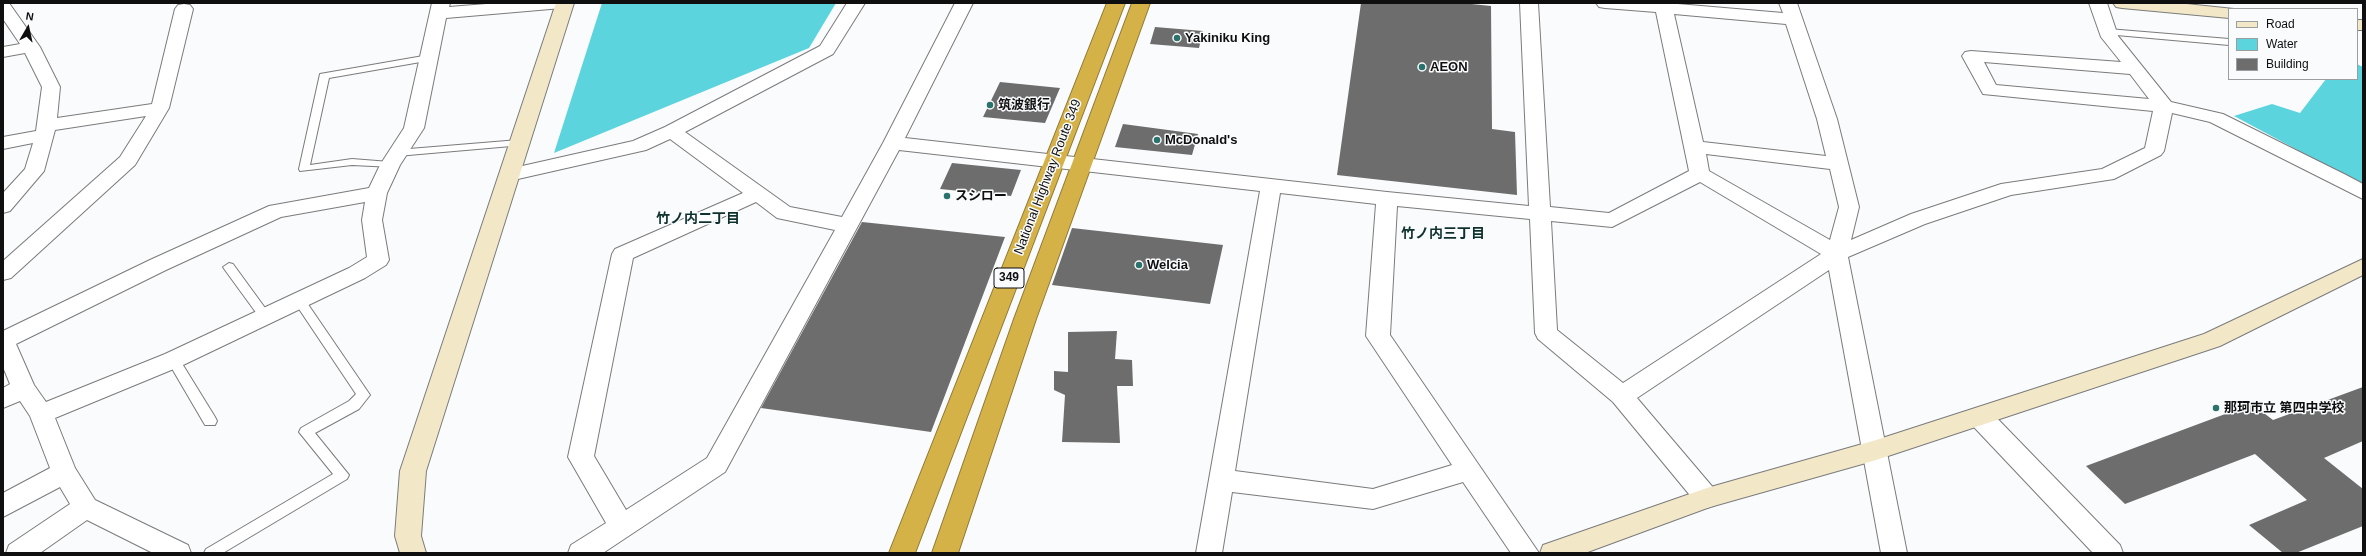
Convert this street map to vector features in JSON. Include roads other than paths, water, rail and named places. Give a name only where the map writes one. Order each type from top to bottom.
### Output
[{"type":"highway","name":"National Highway Route 349","points":[[902,553],[1116,3]]},
{"type":"highway","name":"National Highway Route 349","points":[[945,553],[1025,319],[1141,3]]},
{"type":"street","points":[[41,414],[173,360],[264,315],[356,273],[378,260],[372,220],[377,193],[393,159],[414,128],[440,8],[563,3],[413,471],[408,536],[413,553]]},
{"type":"street","points":[[509,175],[639,146],[672,131],[827,50],[856,3]]},
{"type":"street","points":[[581,553],[716,465],[893,143],[964,3]]},
{"type":"street","points":[[1529,3],[1536,176],[1540,214],[1546,333],[1622,396],[1708,498]]},
{"type":"street","points":[[1605,3],[1664,8],[1791,11],[1827,119],[1849,207],[1837,254],[1873,451],[1894,553]]},
{"type":"street","points":[[2098,3],[2110,37],[2164,106]]},
{"type":"street","points":[[2127,3],[2228,13]]},
{"type":"street","points":[[3,7],[31,47],[51,87],[46,130],[34,171],[3,206]]},
{"type":"street","points":[[1664,8],[1700,174],[1837,254]]},
{"type":"street","points":[[3,274],[128,161],[160,108],[184,9]]},
{"type":"street","points":[[3,52],[31,47]]},
{"type":"street","points":[[2135,69],[1971,56],[1990,90],[2164,106],[2216,118],[2339,179],[2363,194]]},
{"type":"street","points":[[1622,396],[1837,254],[1918,219],[2008,189],[2107,174],[2154,151],[2164,106]]},
{"type":"street","points":[[3,144],[46,130],[160,108]]},
{"type":"street","points":[[672,131],[784,213],[847,225]]},
{"type":"street","points":[[893,143],[1387,199],[1612,220],[1700,174]]},
{"type":"street","points":[[1694,147],[1838,164]]},
{"type":"street","points":[[1209,553],[1271,185]]},
{"type":"street","points":[[178,553],[86,507],[64,472],[41,414],[24,388],[3,341],[158,265],[276,211],[377,193]]},
{"type":"street","points":[[622,526],[581,457],[623,254],[757,194]]},
{"type":"street","points":[[1387,199],[1378,336],[1526,553]]},
{"type":"street","points":[[1552,553],[1708,498],[1873,451],[2212,340],[2363,266]]},
{"type":"street","points":[[3,399],[24,388]]},
{"type":"street","points":[[1980,417],[2110,553]]},
{"type":"street","points":[[1222,480],[1374,499],[1469,470]]},
{"type":"street","points":[[3,506],[64,472]]},
{"type":"street","points":[[19,553],[86,507]]},
{"type":"lane","points":[[2108,32],[2228,42]]},
{"type":"lane","points":[[429,58],[324,76],[304,169],[519,143]]},
{"type":"lane","points":[[229,268],[264,315]]},
{"type":"lane","points":[[211,553],[342,475],[306,432],[354,405],[363,395],[299,300]]},
{"type":"lane","points":[[173,360],[210,421]]},
{"type":"water","points":[[602,3],[836,3],[809,48],[554,153]]},
{"type":"water","points":[[2358,64],[2363,67],[2363,185],[2234,116],[2272,104],[2300,113],[2325,80],[2358,80]]},
{"type":"place","name":"Yakiniku King","points":[[1177,38]]},
{"type":"place","name":"AEON","points":[[1422,67]]},
{"type":"place","name":"筑波銀行","points":[[990,105]]},
{"type":"place","name":"McDonald's","points":[[1157,140]]},
{"type":"place","name":"スシロー","points":[[947,196]]},
{"type":"place","name":"Welcia","points":[[1139,265]]},
{"type":"place","name":"那珂市立 第四中学校","points":[[2216,408]]},
{"type":"district","name":"竹ノ内二丁目","points":[[698,219]]},
{"type":"district","name":"竹ノ内三丁目","points":[[1443,234]]}]
